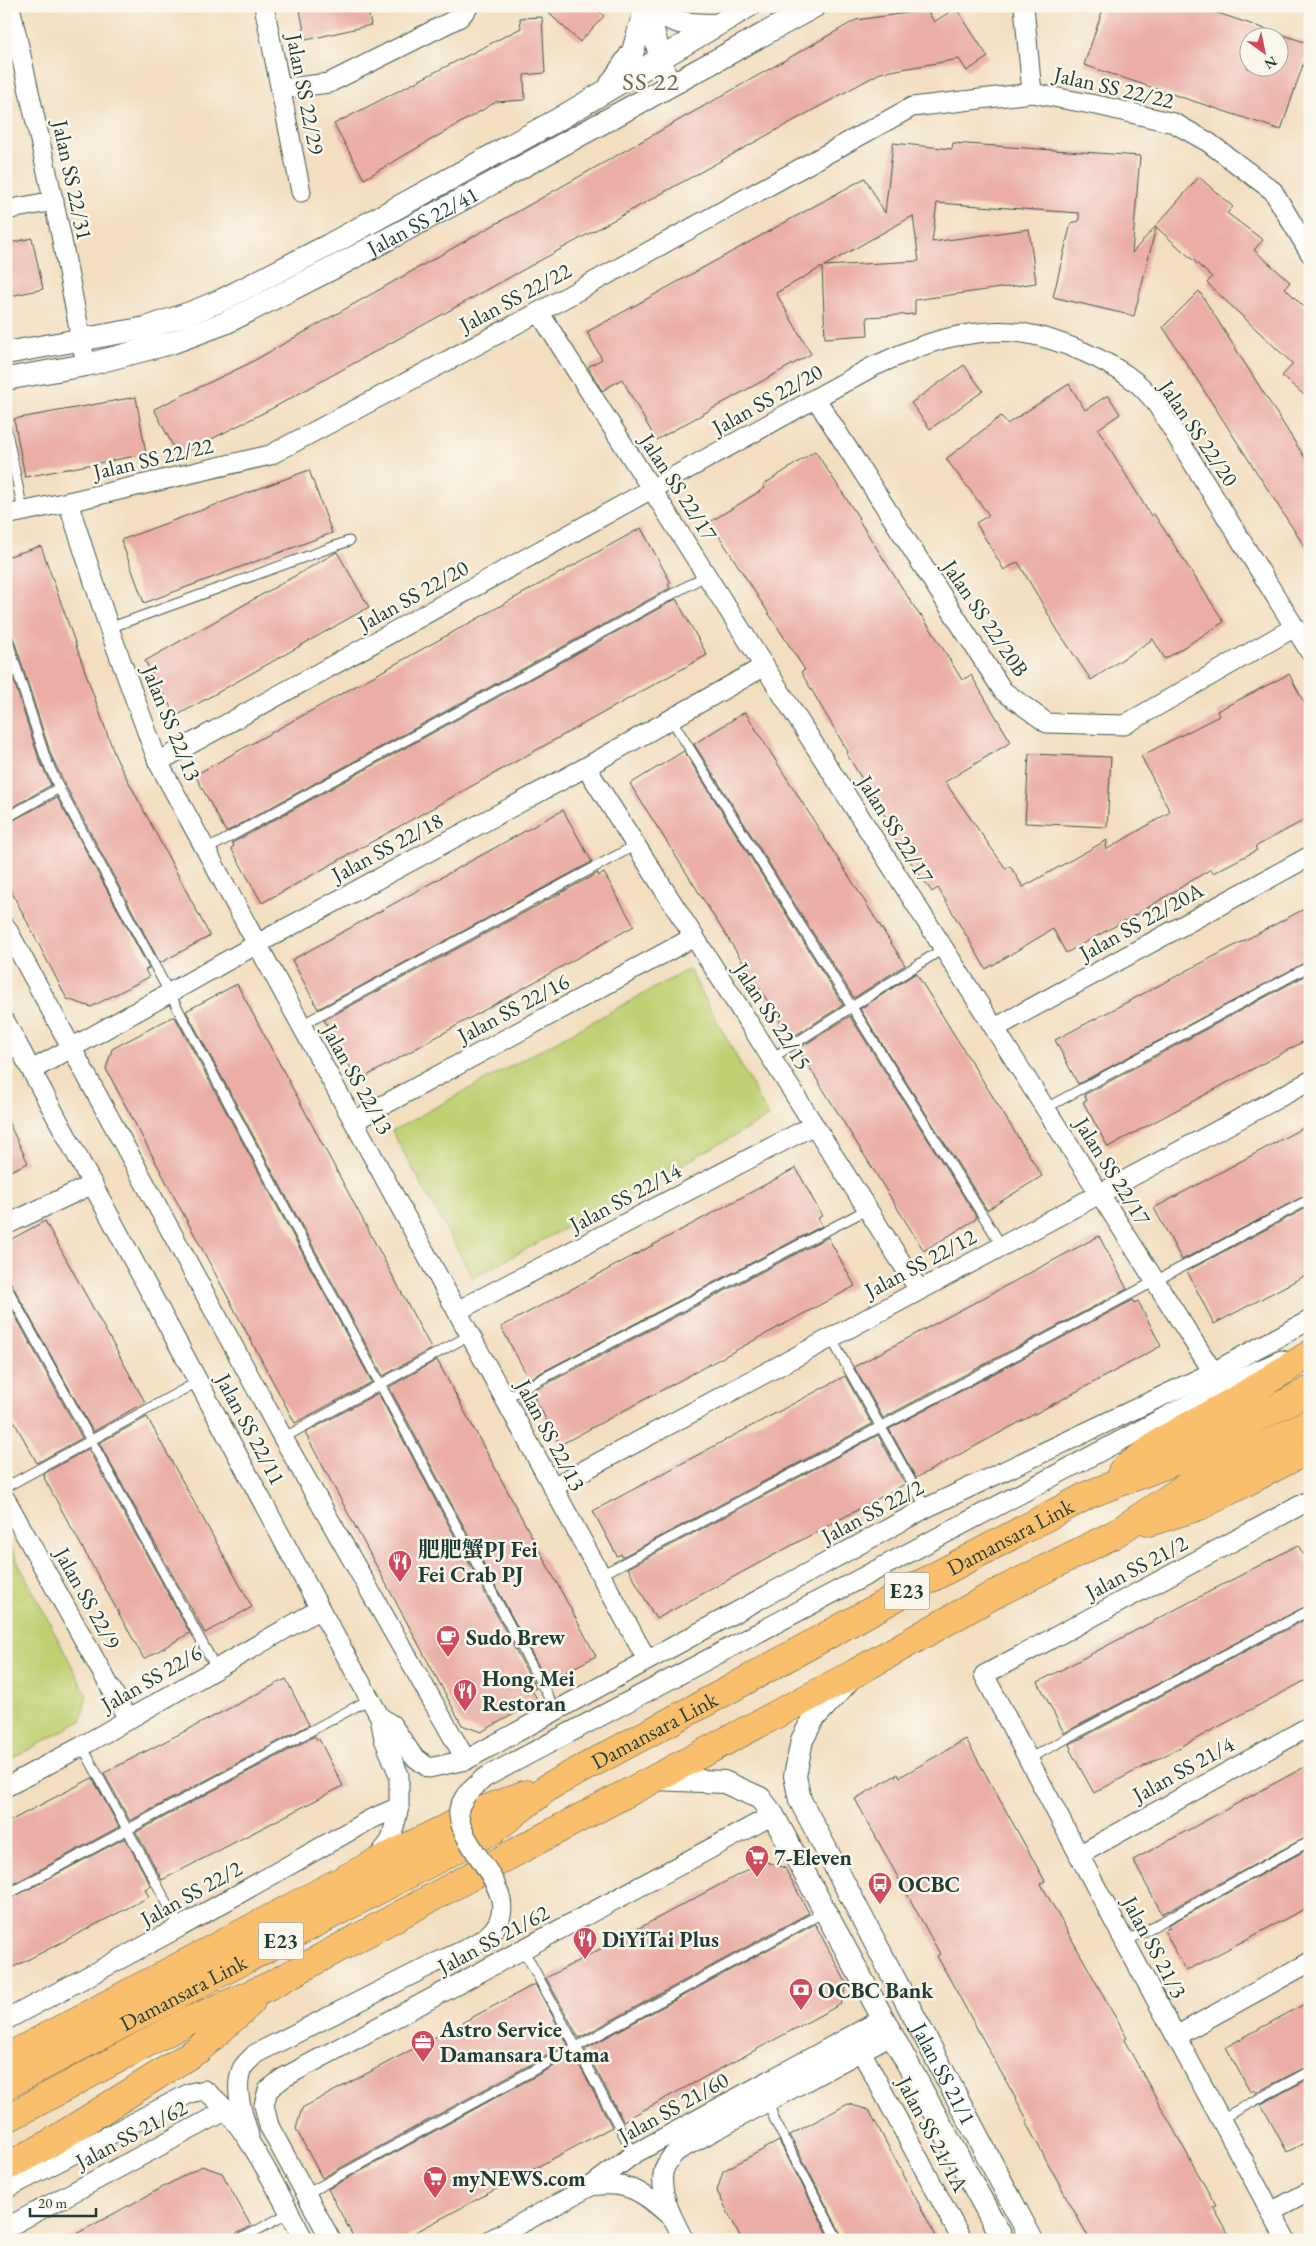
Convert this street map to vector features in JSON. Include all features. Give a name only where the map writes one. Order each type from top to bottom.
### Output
[{"type":"highway","points":[[1090,1494],[1165,1439],[1238,1399],[1310,1354]]},
{"type":"highway","name":"Damansara Link","points":[[6,2085],[493,1830],[550,1786],[726,1692],[909,1590],[1090,1494],[1178,1460],[1310,1390]]},
{"type":"highway","name":"Damansara Link","points":[[6,2119],[186,2022],[269,1986],[540,1838],[656,1779],[855,1673],[995,1594],[1113,1535],[1187,1486],[1310,1422]]},
{"type":"highway","points":[[1113,1535],[1200,1506],[1310,1449]]},
{"type":"highway","points":[[6,2058],[373,1864],[478,1812],[550,1786]]},
{"type":"highway","points":[[6,2167],[47,2145],[199,2049],[269,1986]]},
{"type":"street","name":"Jalan SS 22/31","points":[[10,6],[54,201],[86,365]]},
{"type":"street","name":"Jalan SS 22/29","points":[[264,6],[301,192]]},
{"type":"street","points":[[281,89],[329,83],[460,17],[469,6]]},
{"type":"street","points":[[648,6],[664,17],[683,24],[714,25]]},
{"type":"street","points":[[648,6],[668,88]]},
{"type":"street","points":[[606,91],[633,51],[648,6]]},
{"type":"street","name":"Jalan SS 22/41","points":[[6,353],[146,328],[222,300],[329,245],[606,91],[714,25],[749,6]]},
{"type":"street","name":"Jalan SS 22/41","points":[[6,379],[86,365],[171,343],[225,323],[360,255],[815,6]]},
{"type":"street","name":"Jalan SS 22/22","points":[[1024,6],[1032,93]]},
{"type":"street","name":"Jalan SS 22/22","points":[[15,513],[270,455],[539,312],[912,107],[1032,93],[1101,106],[1174,123],[1208,142],[1272,191],[1310,253]]},
{"type":"street","points":[[6,210],[54,201]]},
{"type":"street","name":"Jalan SS 22/17","points":[[539,312],[1213,1372]]},
{"type":"street","name":"Jalan SS 22/20","points":[[158,762],[872,367],[912,350],[957,336],[989,332],[1022,333],[1054,342],[1098,359],[1137,383],[1156,403],[1310,652]]},
{"type":"street","name":"Jalan SS 22/20B","points":[[816,399],[1003,691],[1047,723],[1124,725],[1295,627]]},
{"type":"street","name":"Jalan SS 22/13","points":[[68,502],[109,628],[158,762],[647,1660]]},
{"type":"street","name":"Jalan SS 22/18","points":[[32,1070],[257,944],[586,767],[764,666]]},
{"type":"street","name":"Jalan SS 22/15","points":[[586,767],[919,1290]]},
{"type":"street","name":"Jalan SS 22/20A","points":[[995,1028],[1310,856]]},
{"type":"street","points":[[6,927],[283,1438],[466,1760]]},
{"type":"street","name":"Jalan SS 22/16","points":[[354,1121],[694,937]]},
{"type":"street","name":"Jalan SS 22/11","points":[[6,1023],[320,1608],[380,1716],[384,1739],[399,1775],[399,1807],[391,1840],[373,1864]]},
{"type":"street","name":"Jalan SS 22/12","points":[[553,1487],[1310,1081]]},
{"type":"street","name":"Jalan SS 22/14","points":[[457,1312],[814,1125]]},
{"type":"street","points":[[6,1225],[93,1184]]},
{"type":"street","name":"Jalan SS 22/2","points":[[380,1716],[392,1725],[413,1756],[429,1768],[466,1760],[926,1508],[1213,1372],[1310,1320]]},
{"type":"street","points":[[252,2147],[241,2104],[239,2087],[242,2069],[255,2054],[486,1937],[494,1928],[501,1912],[499,1892],[462,1826],[459,1809],[466,1795],[484,1778],[1223,1386],[1310,1348]]},
{"type":"street","name":"Jalan SS 22/9","points":[[6,1500],[128,1719]]},
{"type":"street","name":"Jalan SS 21/2","points":[[984,1675],[1310,1500]]},
{"type":"street","name":"Jalan SS 22/6","points":[[6,1787],[82,1746],[320,1608]]},
{"type":"street","name":"Jalan SS 21/1","points":[[855,1673],[813,1719],[802,1740],[794,1776],[800,1800],[1032,2240]]},
{"type":"street","name":"Jalan SS 21/3","points":[[984,1675],[1125,1942],[1286,2240]]},
{"type":"street","name":"Jalan SS 21/4","points":[[1079,1855],[1310,1726]]},
{"type":"street","name":"Jalan SS 21/1","points":[[656,1779],[724,1782],[760,1798],[773,1815],[886,2027],[1003,2240]]},
{"type":"street","name":"Jalan SS 22/2","points":[[6,2020],[180,1927],[370,1820],[399,1807]]},
{"type":"street","name":"Jalan SS 21/62","points":[[306,2194],[268,2126],[264,2106],[268,2090],[283,2078],[773,1815]]},
{"type":"street","points":[[1176,2036],[1310,1962]]},
{"type":"street","name":"Jalan SS 21/60","points":[[672,2219],[664,2193],[663,2173],[670,2159],[677,2151],[861,2051],[886,2027]]},
{"type":"street","name":"Jalan SS 21/60","points":[[490,2240],[590,2186],[634,2154],[886,2027]]},
{"type":"street","name":"Jalan SS 21/1A","points":[[861,2051],[962,2240]]},
{"type":"street","points":[[6,2189],[190,2093],[204,2090],[216,2099],[252,2147],[304,2240]]},
{"type":"street","name":"Jalan SS 21/62","points":[[6,2228],[225,2111]]},
{"type":"street","points":[[590,2186],[608,2184],[631,2188],[650,2199],[672,2219],[684,2240]]},
{"type":"street","points":[[1271,2212],[1310,2191]]},
{"type":"street","points":[[306,2194],[331,2240]]},
{"type":"lane","points":[[6,427],[15,513]]},
{"type":"lane","points":[[109,628],[349,541]]},
{"type":"lane","points":[[206,850],[707,575]]},
{"type":"lane","points":[[6,636],[46,757],[59,788],[556,1711]]},
{"type":"lane","points":[[671,719],[1002,1246]]},
{"type":"lane","points":[[6,818],[59,788]]},
{"type":"lane","points":[[301,1025],[636,845]]},
{"type":"lane","points":[[772,1058],[944,948]]},
{"type":"lane","points":[[1046,1108],[1310,966]]},
{"type":"lane","points":[[601,1574],[1310,1199]]},
{"type":"lane","points":[[505,1398],[868,1209]]},
{"type":"lane","points":[[6,1286],[216,1668]]},
{"type":"lane","points":[[283,1438],[470,1335]]},
{"type":"lane","points":[[831,1338],[926,1508]]},
{"type":"lane","points":[[6,1487],[199,1380]]},
{"type":"lane","points":[[1028,1759],[1310,1610]]},
{"type":"lane","points":[[6,1895],[370,1699]]},
{"type":"lane","points":[[82,1746],[180,1927]]},
{"type":"lane","points":[[1125,1942],[1310,1841]]},
{"type":"lane","points":[[306,2194],[825,1912]]},
{"type":"lane","points":[[523,1949],[634,2154]]},
{"type":"lane","points":[[1221,2119],[1310,2071]]},
{"type":"lane","points":[[768,2102],[775,2121],[838,2240]]},
{"type":"lane","points":[[239,2240],[289,2213]]},
{"type":"green space","points":[[689,969],[769,1117],[473,1278],[392,1131]]},
{"type":"green space","points":[[6,1539],[87,1695],[81,1721],[6,1762]]},
{"type":"building","points":[[299,6],[367,6],[371,25],[306,40]]},
{"type":"building","points":[[541,6],[594,6],[604,16],[580,42]]},
{"type":"building","points":[[1104,6],[1197,6],[1262,28],[1238,28],[1238,78],[1288,78],[1288,37],[1310,44],[1281,130],[1084,65]]},
{"type":"building","points":[[956,8],[988,57],[967,71],[959,59],[880,73],[271,409],[178,456],[154,409],[248,364],[856,20],[927,10],[934,22]]},
{"type":"building","points":[[542,17],[545,73],[524,75],[525,100],[496,102],[364,179],[334,124],[521,28],[520,18]]},
{"type":"building","points":[[893,143],[952,149],[953,143],[1140,156],[1132,253],[1199,177],[1233,207],[1227,213],[1263,240],[1254,250],[1290,282],[1285,288],[1310,313],[1310,400],[1282,376],[1293,364],[1207,283],[1212,277],[1156,227],[1134,316],[1053,297],[1071,223],[1079,221],[1079,213],[937,203],[932,242],[1029,229],[1036,283],[915,300],[915,314],[867,317],[868,335],[825,338],[822,267],[776,293],[811,354],[656,440],[622,379],[602,391],[588,367],[602,359],[587,332],[865,178],[885,213]],"holes":[[[913,216],[919,261],[824,266]]]},
{"type":"building","points":[[32,238],[43,289],[6,297],[6,244]]},
{"type":"building","points":[[1199,291],[1310,466],[1310,555],[1163,327]]},
{"type":"building","points":[[964,365],[983,391],[930,429],[911,403]]},
{"type":"building","points":[[1069,384],[1085,410],[1108,395],[1120,414],[1098,429],[1151,516],[1154,514],[1224,622],[1165,659],[1153,639],[1091,680],[1058,631],[1018,562],[1004,570],[976,523],[989,515],[946,459],[1001,416],[1007,424]]},
{"type":"building","points":[[136,397],[146,454],[25,477],[14,419]]},
{"type":"building","points":[[815,451],[962,680],[971,675],[1011,742],[945,782],[1006,869],[1010,866],[1023,887],[1107,840],[1106,850],[1170,812],[1141,756],[1219,716],[1217,711],[1289,674],[1310,714],[1310,817],[1255,847],[1257,850],[1213,873],[1211,869],[1137,914],[1066,953],[1053,929],[986,969],[938,888],[932,892],[889,831],[893,829],[846,753],[848,752],[801,672],[805,670],[710,522],[765,488],[763,485]]},
{"type":"building","points":[[309,470],[332,533],[144,603],[121,540]]},
{"type":"building","points":[[641,528],[671,583],[668,584],[670,588],[226,832],[195,775]]},
{"type":"building","points":[[41,546],[115,756],[210,936],[160,963],[65,785],[51,755],[12,634],[6,630],[6,557]]},
{"type":"building","points":[[337,552],[369,607],[176,716],[145,661]]},
{"type":"building","points":[[676,599],[707,655],[262,903],[231,848],[234,846],[232,843]]},
{"type":"building","points":[[6,657],[39,759],[51,785],[6,811]]},
{"type":"building","points":[[745,712],[905,965],[854,998],[694,744]]},
{"type":"building","points":[[684,751],[843,1005],[791,1038],[630,784]]},
{"type":"building","points":[[1029,754],[1111,757],[1107,827],[1025,823]]},
{"type":"building","points":[[57,797],[149,968],[145,970],[149,977],[91,1007],[67,999],[6,881],[6,824]]},
{"type":"building","points":[[563,810],[592,862],[318,1009],[292,960]]},
{"type":"building","points":[[598,873],[599,876],[604,873],[634,926],[358,1081],[324,1020]]},
{"type":"building","points":[[1310,906],[1310,960],[1078,1084],[1055,1040]]},
{"type":"building","points":[[916,973],[1042,1176],[987,1210],[860,1009]]},
{"type":"building","points":[[1310,973],[1310,1038],[1108,1147],[1083,1102],[1087,1100],[1084,1095]]},
{"type":"building","points":[[237,984],[431,1349],[383,1376],[186,1011]]},
{"type":"building","points":[[850,1016],[976,1216],[976,1219],[924,1251],[798,1049]]},
{"type":"building","points":[[175,1017],[372,1382],[295,1423],[106,1069],[112,1049]]},
{"type":"building","points":[[6,1117],[28,1163],[6,1173]]},
{"type":"building","points":[[1310,1124],[1310,1193],[1182,1260],[1154,1208]]},
{"type":"building","points":[[796,1168],[822,1216],[818,1218],[822,1226],[529,1379],[501,1327]]},
{"type":"building","points":[[1310,1206],[1310,1273],[1214,1324],[1187,1271]]},
{"type":"building","points":[[45,1221],[145,1402],[93,1432],[11,1283],[6,1280],[6,1242]]},
{"type":"building","points":[[1099,1236],[1127,1289],[883,1418],[854,1367]]},
{"type":"building","points":[[828,1237],[855,1286],[560,1445],[534,1397],[537,1395],[535,1390]]},
{"type":"building","points":[[6,1299],[82,1438],[37,1463],[6,1407]]},
{"type":"building","points":[[1133,1300],[1134,1303],[1138,1301],[1161,1346],[916,1478],[889,1429]]},
{"type":"building","points":[[437,1360],[596,1656],[547,1682],[389,1387]]},
{"type":"building","points":[[845,1376],[872,1424],[622,1557],[621,1554],[617,1556],[593,1511]]},
{"type":"building","points":[[378,1393],[536,1688],[532,1690],[538,1701],[481,1732],[462,1725],[305,1433]]},
{"type":"building","points":[[147,1417],[252,1607],[205,1633],[99,1443]]},
{"type":"building","points":[[878,1435],[905,1484],[656,1619],[628,1568]]},
{"type":"building","points":[[88,1449],[190,1633],[144,1659],[44,1478],[43,1474]]},
{"type":"building","points":[[1298,1545],[1310,1567],[1310,1604],[1064,1733],[1038,1682]]},
{"type":"building","points":[[1310,1617],[1310,1678],[1094,1793],[1070,1750],[1072,1749],[1070,1744]]},
{"type":"building","points":[[286,1679],[309,1725],[130,1821],[104,1773]]},
{"type":"building","points":[[315,1736],[317,1740],[319,1739],[343,1786],[162,1880],[136,1832]]},
{"type":"building","points":[[966,1739],[1045,1881],[1041,1884],[1127,2038],[1124,2040],[1216,2206],[1213,2207],[1232,2240],[1090,2240],[1026,2123],[1028,2121],[937,1956],[940,1954],[855,1799],[898,1774],[900,1777]]},
{"type":"building","points":[[1310,1764],[1310,1835],[1162,1914],[1133,1860]]},
{"type":"building","points":[[93,1779],[119,1827],[6,1888],[6,1823]]},
{"type":"building","points":[[125,1838],[151,1886],[145,1889],[149,1897],[6,1971],[6,1901]]},
{"type":"building","points":[[1310,1848],[1310,1906],[1186,1971],[1164,1930],[1170,1928],[1168,1925]]},
{"type":"building","points":[[764,1861],[785,1868],[809,1913],[579,2038],[546,1978]]},
{"type":"building","points":[[815,1924],[847,1984],[841,2004],[623,2121],[585,2049]]},
{"type":"building","points":[[535,1984],[568,2044],[322,2178],[296,2129],[302,2108]]},
{"type":"building","points":[[1310,2001],[1310,2065],[1255,2093],[1254,2090],[1250,2092],[1226,2047]]},
{"type":"building","points":[[574,2055],[612,2127],[401,2240],[355,2240],[328,2189]]},
{"type":"building","points":[[1310,2078],[1310,2140],[1287,2152],[1261,2104]]},
{"type":"building","points":[[848,2104],[869,2110],[938,2240],[844,2240],[790,2135]]},
{"type":"building","points":[[779,2141],[831,2240],[742,2240],[717,2191],[723,2171]]},
{"type":"building","points":[[202,2166],[222,2173],[251,2226],[236,2234],[233,2240],[65,2240]]},
{"type":"place","name":"肥肥蟹PJ Fei Fei Crab PJ","points":[[400,1583]]},
{"type":"place","name":"Sudo Brew","points":[[448,1658]]},
{"type":"place","name":"Hong Mei Restoran","points":[[465,1712]]},
{"type":"place","name":"7-Eleven","points":[[757,1878]]},
{"type":"place","name":"OCBC","points":[[880,1905]]},
{"type":"place","name":"DiYiTai Plus","points":[[585,1960]]},
{"type":"place","name":"OCBC Bank","points":[[801,2011]]},
{"type":"place","name":"Astro Service Damansara Utama","points":[[423,2063]]},
{"type":"place","name":"myNEWS.com","points":[[435,2199]]},
{"type":"district","name":"SS 22","points":[[651,81]]}]
